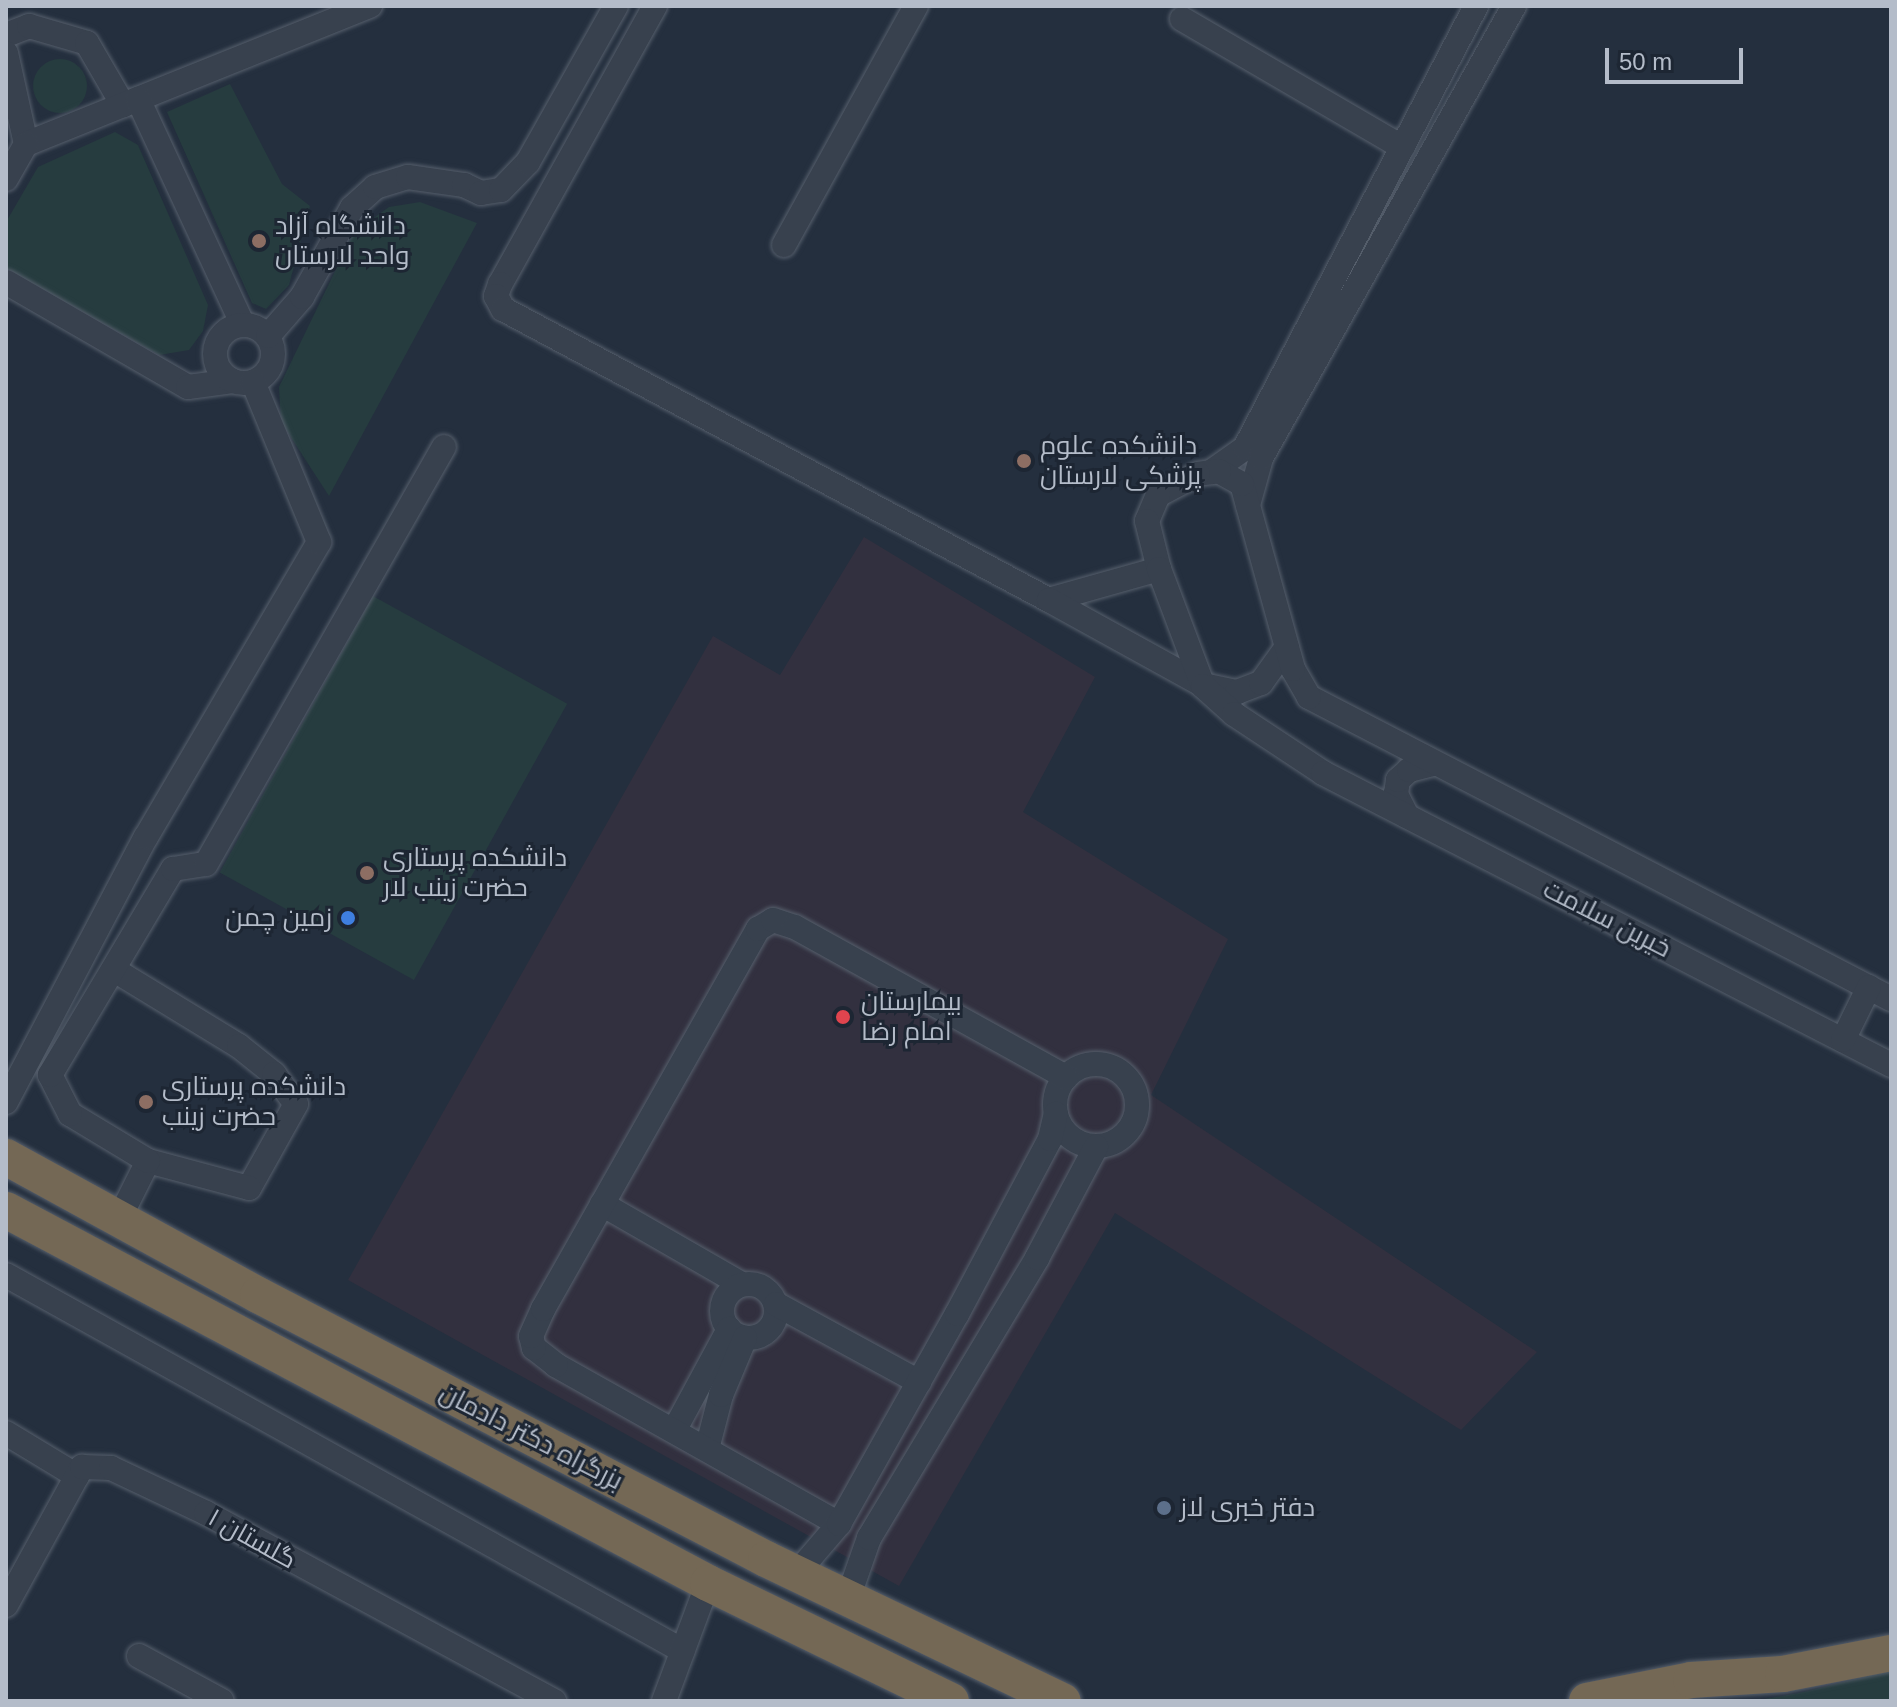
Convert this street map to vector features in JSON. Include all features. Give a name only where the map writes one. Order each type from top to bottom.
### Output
[{"type":"highway","name":"بزرگراه دکتر دادمان","points":[[8,1155],[258,1295],[797,1573],[1063,1701]]},
{"type":"highway","name":"بزرگراه دکتر دادمان","points":[[6,1210],[235,1336],[708,1583],[951,1701]]},
{"type":"highway","points":[[235,1336],[258,1295]]},
{"type":"highway","points":[[1587,1701],[1691,1680],[1783,1674],[1891,1653]]},
{"type":"street","points":[[6,179],[26,144],[370,6]]},
{"type":"street","points":[[6,282],[188,387],[243,381],[272,363],[268,336],[302,297],[352,208],[375,187],[408,177],[464,185],[481,193],[501,190],[528,162],[616,6]]},
{"type":"street","points":[[655,6],[500,284],[496,296],[503,309],[1203,685],[1237,692],[1261,683],[1287,647]]},
{"type":"street","points":[[784,245],[916,6]]},
{"type":"street","points":[[1203,685],[1159,569],[1147,521],[1158,495],[1211,472],[1245,448],[1476,6]]},
{"type":"street","points":[[1248,505],[1261,458],[1514,6]]},
{"type":"street","points":[[1182,19],[1402,147]]},
{"type":"street","points":[[6,35],[29,26],[87,43],[131,102],[243,325],[268,336]]},
{"type":"street","points":[[6,53],[26,144]]},
{"type":"street","points":[[6,1102],[146,837],[319,542],[243,381],[219,368],[215,348],[225,331],[243,325]]},
{"type":"street","points":[[116,971],[239,1046],[274,1074],[296,1104],[249,1188],[148,1161],[70,1114],[50,1075],[116,971],[173,869],[206,864],[444,447]]},
{"type":"street","points":[[1211,472],[1219,471],[1242,484],[1287,647],[1309,697],[1351,723],[1891,999]]},
{"type":"street","points":[[1049,600],[1159,569]]},
{"type":"street","name":"خیرین سلامت","points":[[1203,685],[1273,743],[1323,773],[1891,1065]]},
{"type":"street","points":[[1407,816],[1396,794],[1398,780],[1409,770],[1433,764]]},
{"type":"street","points":[[839,1524],[534,1348],[531,1336],[543,1309],[758,929],[773,920],[795,927],[1066,1077]]},
{"type":"street","points":[[1843,1040],[1869,987]]},
{"type":"street","points":[[797,1573],[839,1524],[919,1382],[1050,1139],[1059,1088],[1066,1077],[1077,1069],[1103,1065],[1115,1069],[1133,1088],[1137,1115],[1131,1128],[1110,1145],[1096,1147],[1070,1137],[1056,1114]]},
{"type":"street","points":[[848,1598],[869,1538],[1037,1258],[1096,1147]]},
{"type":"street","points":[[119,1219],[148,1161]]},
{"type":"street","points":[[602,1204],[741,1284],[759,1285],[776,1304],[919,1382]]},
{"type":"street","points":[[6,1275],[683,1651]]},
{"type":"street","points":[[707,1449],[737,1334],[722,1303],[741,1284]]},
{"type":"street","points":[[675,1429],[737,1334],[770,1329],[776,1304]]},
{"type":"street","points":[[6,1433],[77,1476],[6,1605]]},
{"type":"street","name":"گلستان ۱","points":[[77,1476],[82,1467],[111,1468],[156,1488],[554,1701]]},
{"type":"street","points":[[664,1701],[708,1583]]},
{"type":"street","points":[[139,1656],[222,1701]]},
{"type":"shaded area","name":"بیمارستان امام رضا","points":[[864,537],[1095,677],[1023,812],[1228,939],[1151,1095],[1537,1352],[1461,1430],[1115,1213],[899,1586],[348,1280],[713,636],[780,675]]},
{"type":"green space","points":[[60,59],[79,67],[87,86],[79,105],[60,113],[41,105],[33,86],[41,67]]},
{"type":"green space","points":[[230,84],[282,184],[310,206],[289,285],[266,309],[252,303],[167,112]]},
{"type":"green space","points":[[115,132],[138,145],[208,305],[203,331],[189,350],[159,355],[6,268],[6,222],[38,167]]},
{"type":"green space","points":[[420,202],[477,223],[329,496],[281,422],[279,387],[354,232],[389,207]]},
{"type":"green space","points":[[373,596],[567,704],[414,980],[220,872]]},
{"type":"green space","points":[[1891,1670],[1891,1701],[1754,1701],[1804,1692]]},
{"type":"place","name":"دانشگاه آزاد واحد لارستان","points":[[259,241]]},
{"type":"place","name":"دانشکده علوم پزشکی لارستان","points":[[1024,461]]},
{"type":"place","name":"دانشکده پرستاری حضرت زینب لار","points":[[367,873]]},
{"type":"place","name":"زمین چمن","points":[[348,918]]},
{"type":"place","name":"بیمارستان امام رضا","points":[[843,1017]]},
{"type":"place","name":"دانشکده پرستاری حضرت زینب","points":[[146,1102]]},
{"type":"place","name":"دفتر خبری لاز","points":[[1164,1508]]}]
